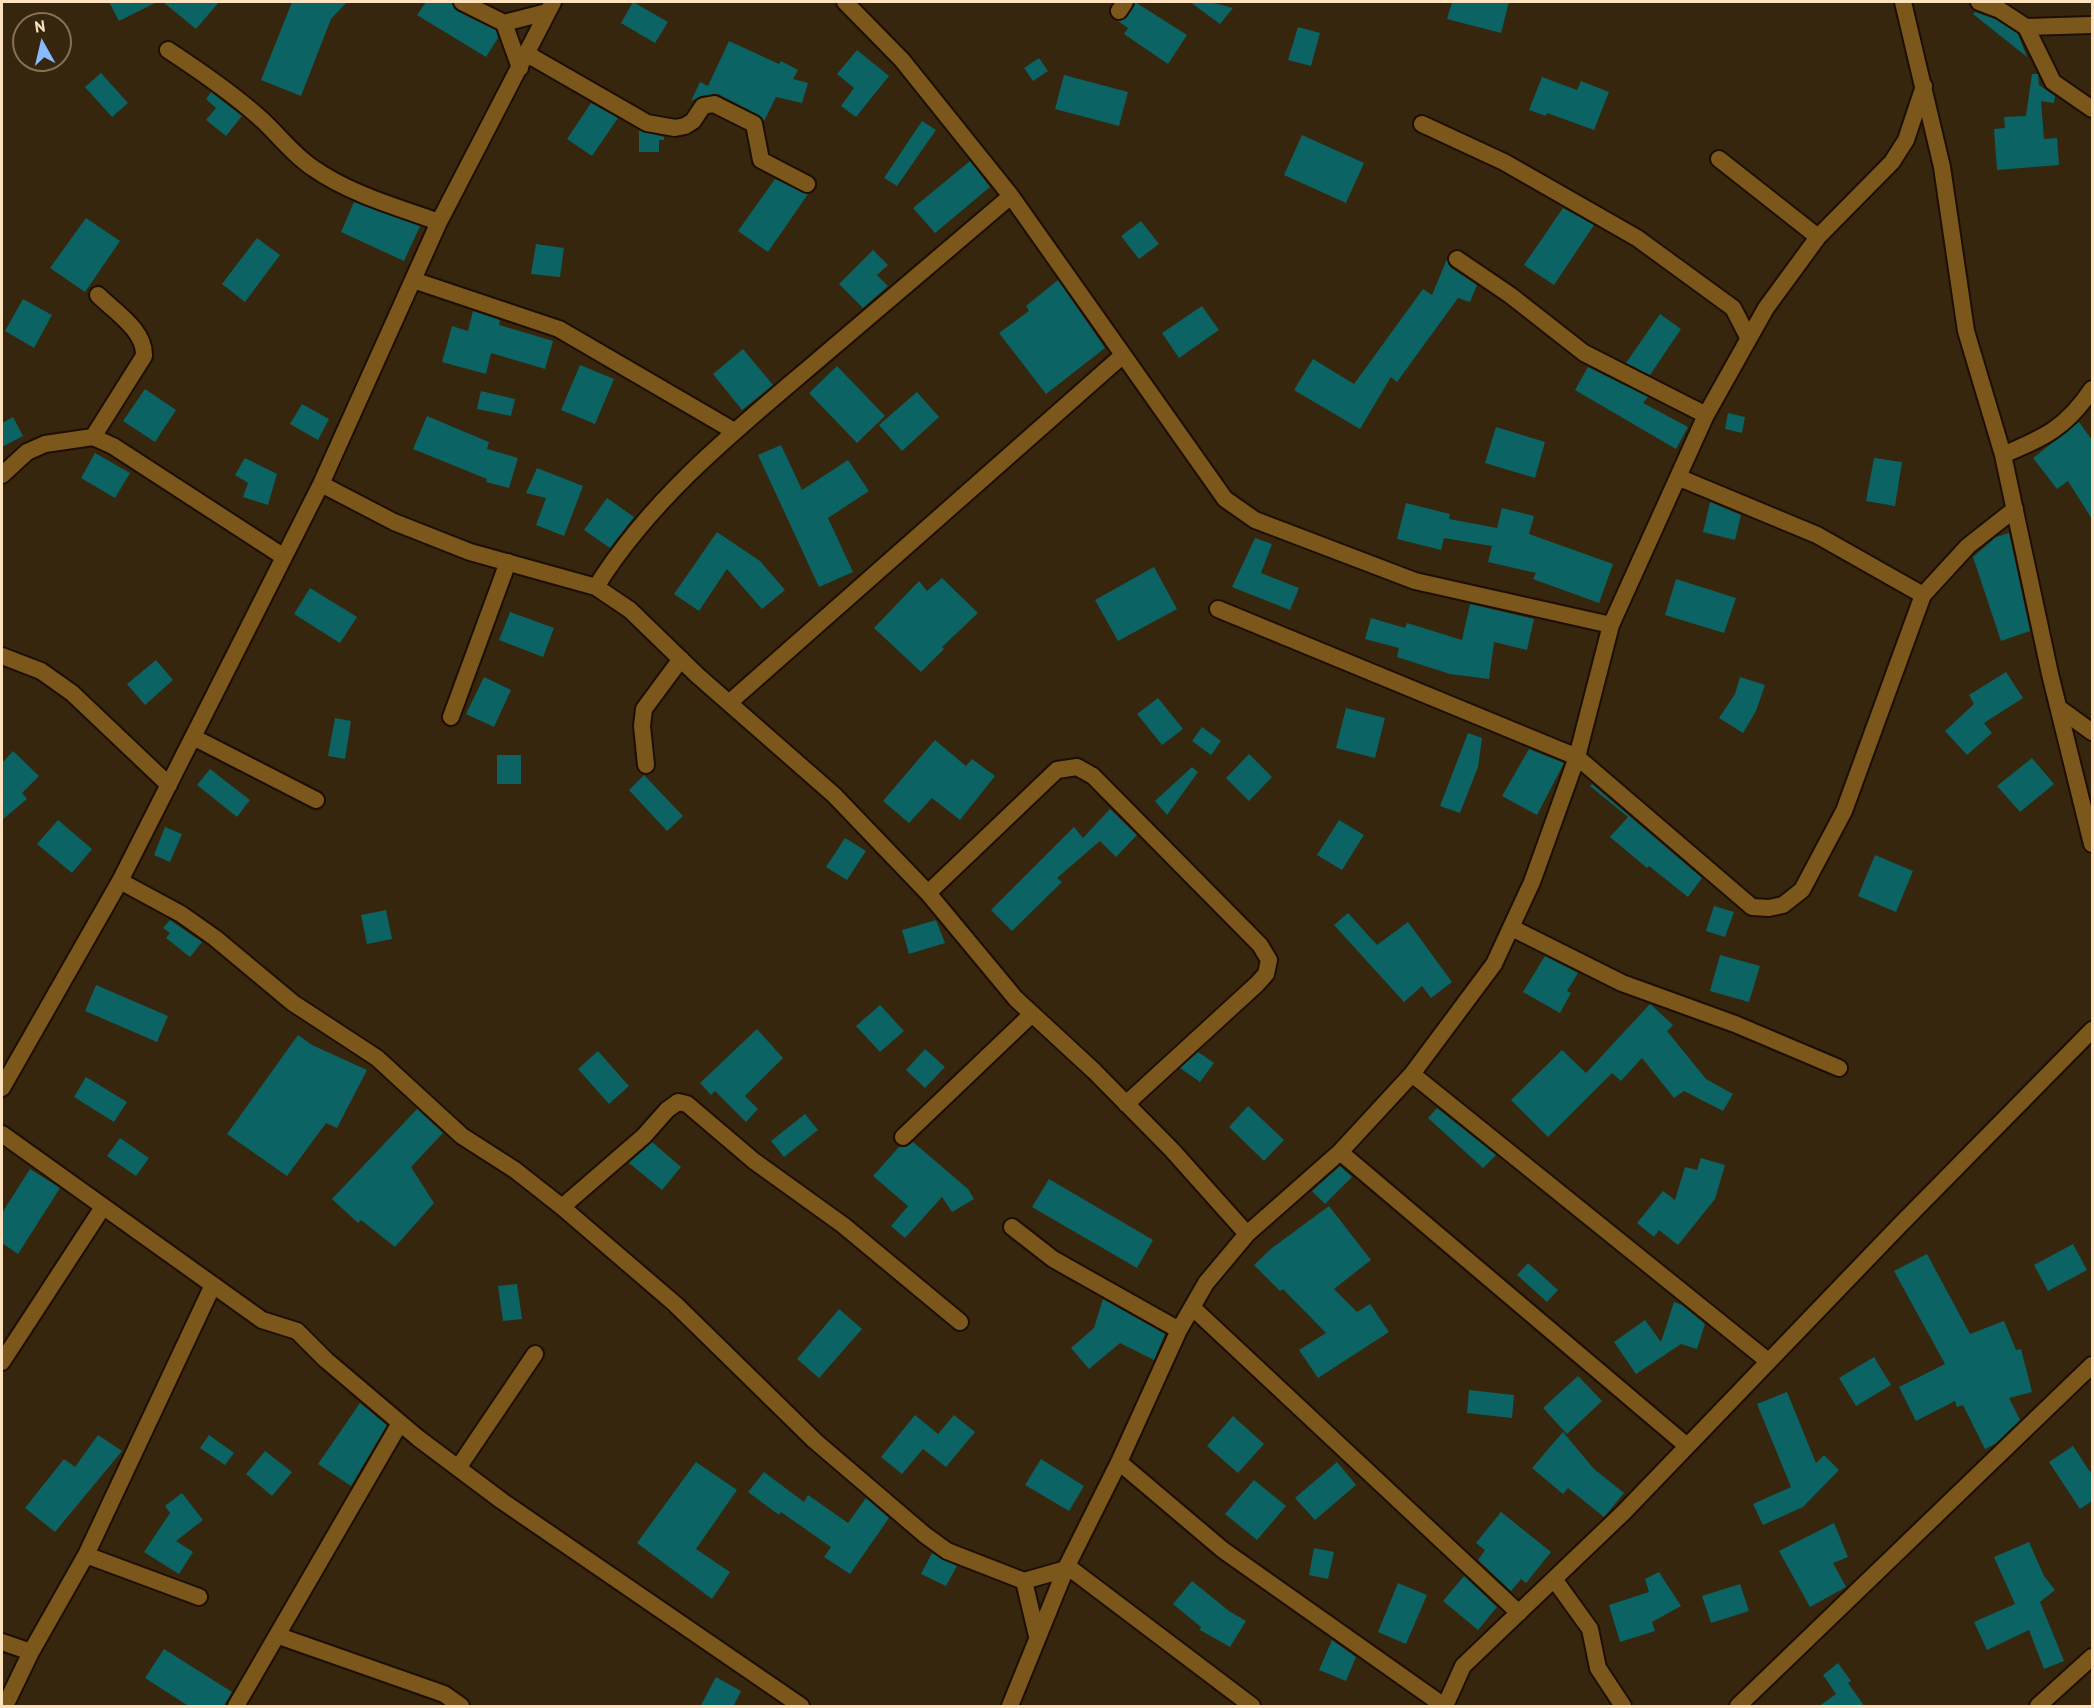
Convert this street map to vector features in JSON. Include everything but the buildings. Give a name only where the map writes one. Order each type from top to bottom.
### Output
[{"type":"street","points":[[462,2],[504,23],[523,61],[646,123],[675,128],[685,126],[693,121],[703,106],[714,104],[754,124],[761,160],[807,184]]},
{"type":"street","points":[[845,2],[902,60],[1011,196],[1217,490],[1243,514],[1310,543],[1415,581],[1611,625]]},
{"type":"street","points":[[1903,2],[1942,167],[1966,331],[2003,456],[2092,844]]},
{"type":"street","points":[[1979,2],[2000,10],[2026,27],[2053,82],[2092,109]]},
{"type":"street","points":[[504,23],[550,7]]},
{"type":"street","points":[[2,1088],[120,881],[169,785],[321,484],[439,222],[550,7]]},
{"type":"street","points":[[2026,27],[2092,25]]},
{"type":"street","points":[[168,50],[239,99],[263,120],[288,149],[314,170],[374,199],[439,222]]},
{"type":"street","points":[[1010,1707],[1067,1567],[1119,1462],[1179,1330],[1206,1283],[1246,1234],[1340,1152],[1412,1074],[1494,964],[1532,882],[1577,757],[1611,625],[1680,478],[1706,415],[1766,308],[1818,237],[1892,162],[1906,140],[1924,86]]},
{"type":"street","points":[[1422,124],[1504,162],[1564,194],[1637,238],[1733,308],[1748,337]]},
{"type":"street","points":[[1719,159],[1818,237]]},
{"type":"street","points":[[596,587],[617,553],[645,521],[734,431],[1011,196]]},
{"type":"street","points":[[1457,259],[1510,295],[1584,353],[1706,415]]},
{"type":"street","points":[[413,280],[559,329],[734,431]]},
{"type":"street","points":[[93,437],[144,356],[144,347],[139,335],[98,295]]},
{"type":"street","points":[[1733,308],[1766,308]]},
{"type":"street","points":[[730,702],[1122,356]]},
{"type":"street","points":[[2003,456],[2046,437],[2076,413],[2092,389]]},
{"type":"street","points":[[2,475],[27,452],[45,444],[93,437],[113,446],[284,557]]},
{"type":"street","points":[[1680,478],[1817,535],[1923,595]]},
{"type":"street","points":[[321,484],[394,522],[470,552],[596,587],[630,610],[681,659],[834,795],[928,894],[1016,999],[1172,1150],[1246,1234]]},
{"type":"street","points":[[1218,609],[1577,757],[1752,907],[1769,908],[1784,905],[1802,890],[1844,811],[1923,595],[1968,546],[2014,509]]},
{"type":"street","points":[[451,717],[508,562]]},
{"type":"street","points":[[2,656],[41,671],[72,693],[169,785]]},
{"type":"street","points":[[646,765],[642,726],[644,709],[681,659]]},
{"type":"street","points":[[2059,708],[2092,732]]},
{"type":"street","points":[[193,737],[315,800]]},
{"type":"street","points":[[928,894],[1057,770],[1077,767],[1093,776],[1260,945],[1269,960],[1266,974],[1126,1104]]},
{"type":"street","points":[[120,881],[180,914],[215,938],[293,1003],[376,1058],[462,1136],[515,1170],[562,1207],[675,1304],[815,1441],[924,1535],[947,1551],[1024,1581],[1067,1567]]},
{"type":"street","points":[[1512,928],[1622,983],[1735,1024],[1839,1068]]},
{"type":"street","points":[[903,1137],[1032,1014]]},
{"type":"street","points":[[1119,1462],[1223,1550],[1444,1707],[1463,1666],[1687,1446],[2092,1030]]},
{"type":"street","points":[[1412,1074],[1768,1361]]},
{"type":"street","points":[[562,1207],[645,1136],[667,1110],[678,1102],[687,1104],[754,1161],[843,1225],[960,1322]]},
{"type":"street","points":[[2,1134],[262,1320],[297,1331],[308,1339],[326,1360],[400,1423],[458,1468],[801,1707]]},
{"type":"street","points":[[1340,1152],[1687,1446]]},
{"type":"street","points":[[2,1362],[103,1207]]},
{"type":"street","points":[[1012,1227],[1053,1259],[1179,1330]]},
{"type":"street","points":[[5,1707],[31,1652],[86,1555],[213,1285]]},
{"type":"street","points":[[1193,1308],[1519,1613]]},
{"type":"street","points":[[458,1468],[535,1354]]},
{"type":"street","points":[[1738,1707],[2092,1365]]},
{"type":"street","points":[[236,1707],[400,1423]]},
{"type":"street","points":[[86,1555],[199,1597]]},
{"type":"street","points":[[1067,1567],[1252,1707]]},
{"type":"street","points":[[1554,1579],[1590,1629],[1598,1668],[1623,1707]]},
{"type":"street","points":[[1024,1581],[1037,1636]]},
{"type":"street","points":[[279,1636],[444,1694],[461,1707]]},
{"type":"street","points":[[2,1642],[31,1652]]},
{"type":"street","points":[[2038,1707],[2092,1657]]}]
